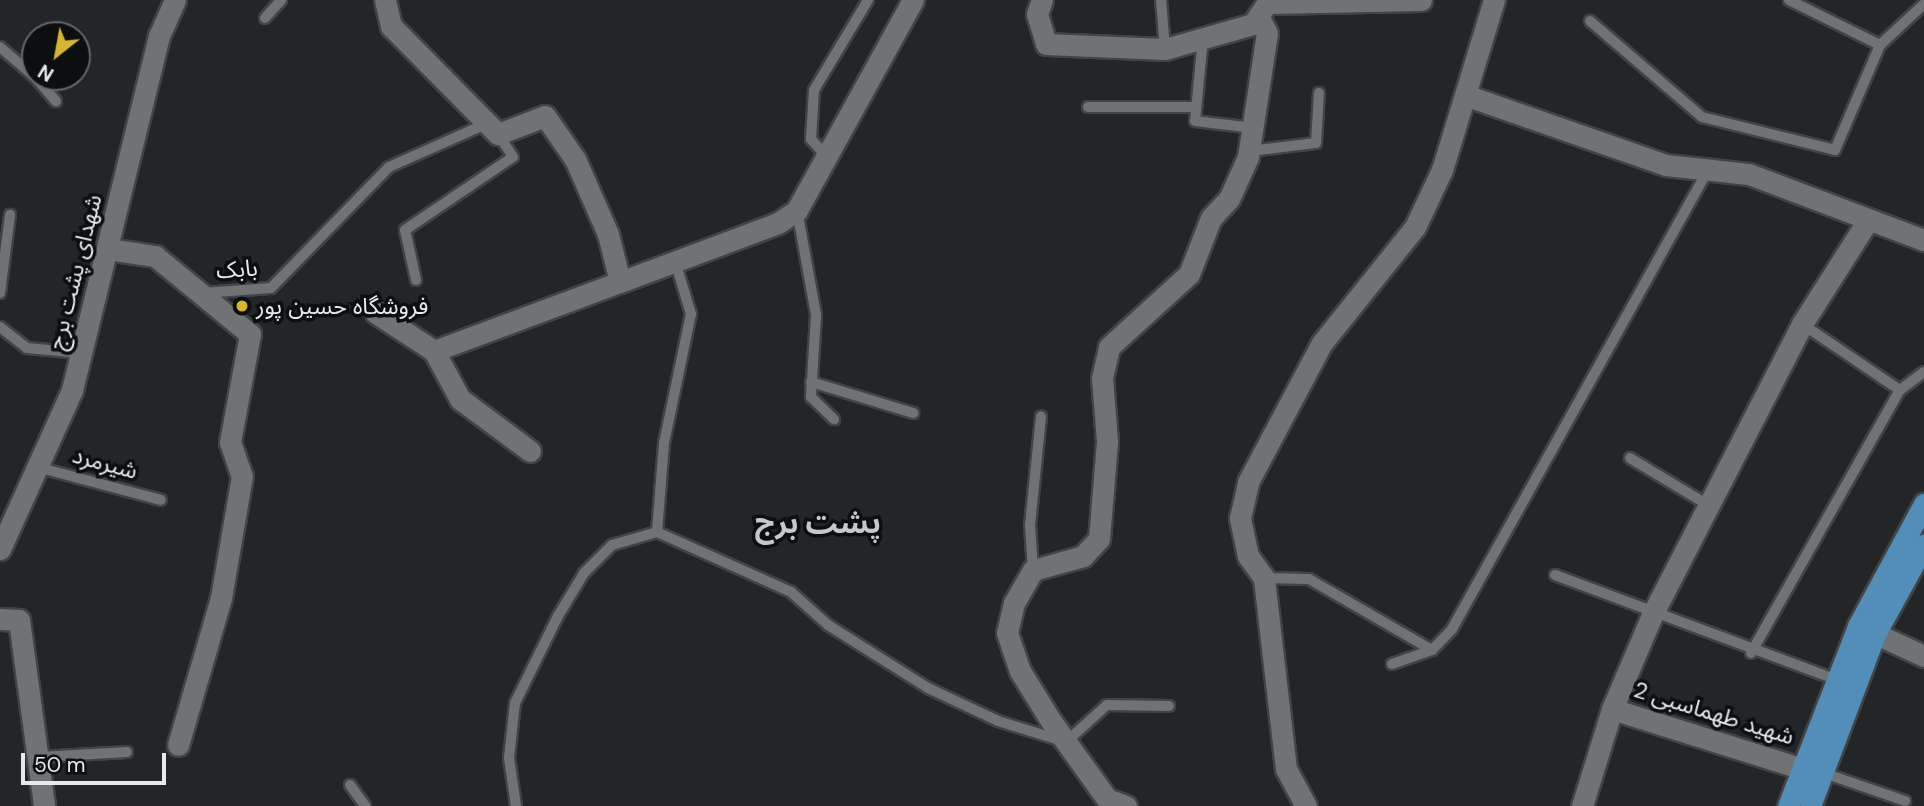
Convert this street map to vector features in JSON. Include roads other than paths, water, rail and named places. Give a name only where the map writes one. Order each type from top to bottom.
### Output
[{"type":"main road","points":[[1788,806],[1810,770],[1866,630],[1924,504]]},
{"type":"main road","points":[[1810,806],[1810,770],[1834,679],[1924,545]]},
{"type":"street","name":"شهدای پشت برج","points":[[0,549],[72,390],[159,36],[175,0]]},
{"type":"street","points":[[385,0],[391,26],[493,129],[545,116],[575,159],[608,234],[620,282]]},
{"type":"street","points":[[434,351],[778,223],[797,210],[913,0]]},
{"type":"street","points":[[1042,0],[1037,14],[1045,44],[1165,49],[1253,24],[1264,5]]},
{"type":"street","points":[[1264,5],[1421,0]]},
{"type":"street","points":[[1306,806],[1286,769],[1264,579],[1248,556],[1240,518],[1248,482],[1322,343],[1355,294],[1415,227],[1442,170],[1494,0]]},
{"type":"street","points":[[1126,806],[1107,799],[1066,742],[1020,671],[1007,633],[1014,603],[1033,570],[1083,556],[1099,539],[1107,442],[1102,377],[1109,347],[1189,274],[1250,151],[1267,33],[1264,5]]},
{"type":"street","points":[[1465,95],[1609,148],[1708,170],[1749,174],[1924,240]]},
{"type":"street","points":[[1582,806],[1612,709],[1652,615],[1802,324],[1868,220]]},
{"type":"street","points":[[108,249],[155,256],[250,334],[230,442],[242,476],[228,558],[178,745]]},
{"type":"street","points":[[376,313],[434,351],[460,399],[530,451]]},
{"type":"street","points":[[0,619],[19,620],[27,710],[40,757],[44,806]]},
{"type":"street","points":[[1866,630],[1924,656]]},
{"type":"street","name":"شهید طهماسبی 2","points":[[1612,709],[1810,770]]},
{"type":"lane","points":[[265,18],[281,0]]},
{"type":"lane","points":[[827,157],[811,139],[814,90],[868,0]]},
{"type":"lane","points":[[1161,0],[1165,49]]},
{"type":"lane","points":[[1789,0],[1881,45]]},
{"type":"lane","points":[[1590,21],[1702,117],[1835,150],[1881,45],[1924,4]]},
{"type":"lane","points":[[1203,38],[1195,121],[1254,128]]},
{"type":"lane","points":[[0,47],[21,65]]},
{"type":"lane","points":[[48,91],[56,100]]},
{"type":"lane","points":[[1250,151],[1316,143],[1319,93]]},
{"type":"lane","points":[[1088,107],[1196,107]]},
{"type":"lane","points":[[416,280],[405,230],[513,157],[493,129]]},
{"type":"lane","name":"بابک","points":[[203,293],[271,288],[304,258],[389,167],[493,129]]},
{"type":"lane","points":[[1392,664],[1432,650],[1465,605],[1708,170]]},
{"type":"lane","points":[[797,210],[816,315],[811,397],[834,419]]},
{"type":"lane","points":[[0,293],[10,215]]},
{"type":"lane","points":[[657,531],[664,443],[691,314],[675,261]]},
{"type":"lane","points":[[1802,324],[1900,390]]},
{"type":"lane","points":[[0,327],[27,348],[81,353]]},
{"type":"lane","points":[[1751,653],[1900,390],[1924,372]]},
{"type":"lane","points":[[811,382],[913,413]]},
{"type":"lane","points":[[1033,570],[1030,525],[1041,417]]},
{"type":"lane","points":[[1630,458],[1707,505]]},
{"type":"lane","name":"شیرمرد","points":[[37,467],[161,500]]},
{"type":"lane","points":[[516,806],[509,758],[515,704],[558,616],[584,573],[612,545],[657,531],[791,592],[828,625],[928,688],[999,721],[1066,742],[1107,705],[1168,706]]},
{"type":"lane","points":[[1555,575],[1751,653],[1834,679]]},
{"type":"lane","points":[[1264,579],[1309,579],[1432,650]]},
{"type":"lane","points":[[40,757],[127,752]]},
{"type":"lane","points":[[1810,770],[1905,801]]},
{"type":"lane","points":[[350,785],[365,806]]},
{"type":"place","name":"فروشگاه حسین پور","points":[[242,306]]},
{"type":"district","name":"پشت برج","points":[[818,523]]}]
